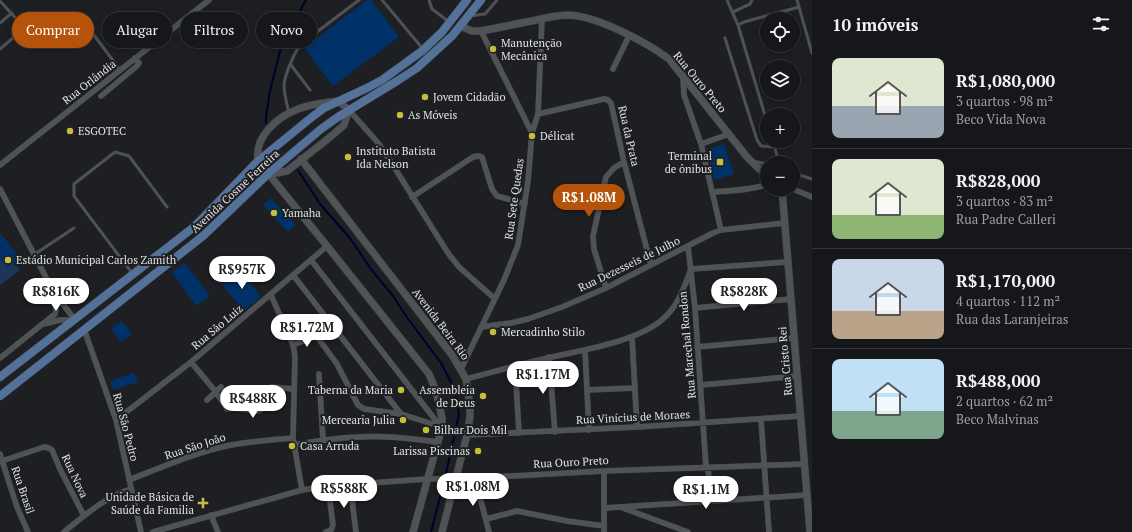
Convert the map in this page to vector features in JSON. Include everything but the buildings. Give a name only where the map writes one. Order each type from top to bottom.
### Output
[{"type":"main road","name":"Avenida Cosme Ferreira","points":[[0,377],[134,275],[199,223],[258,161],[312,117],[324,108],[382,80],[424,50],[450,23],[467,0]]},
{"type":"main road","name":"Avenida Cosme Ferreira","points":[[0,396],[203,236],[269,173],[321,129],[417,68],[460,26],[481,0]]},
{"type":"street","name":"Rua Orlândia","points":[[0,165],[209,0]]},
{"type":"street","name":"Rua Ouro Preto","points":[[460,26],[472,31],[481,31],[542,18],[568,15],[581,16],[602,23],[661,53],[669,59],[751,161],[760,169]]},
{"type":"street","points":[[532,133],[538,114],[542,18]]},
{"type":"street","points":[[481,31],[532,133]]},
{"type":"street","points":[[614,69],[629,36]]},
{"type":"street","points":[[100,96],[137,66],[139,63],[135,58]]},
{"type":"street","points":[[683,76],[684,95],[701,144],[721,230]]},
{"type":"street","name":"Rua da Prata","points":[[538,114],[604,99],[611,103],[624,162],[652,265]]},
{"type":"street","points":[[413,532],[430,479],[441,427],[442,418],[436,391],[429,374],[328,246],[258,161],[257,150],[262,137],[273,125],[289,113],[308,106],[338,101],[349,110],[379,144],[438,239],[459,267],[494,298]]},
{"type":"street","points":[[269,173],[286,171],[344,125],[349,110]]},
{"type":"street","name":"Rua Sete Quedas","points":[[460,369],[513,259],[518,245],[525,204],[532,133]]},
{"type":"street","points":[[701,144],[729,134]]},
{"type":"street","points":[[412,196],[473,157],[478,156],[482,157],[494,193],[497,196],[525,204]]},
{"type":"street","name":"Avenida Beira Rio","points":[[301,159],[452,355],[466,379],[470,406],[467,435],[442,532]]},
{"type":"street","points":[[606,288],[594,249],[593,236],[606,177],[614,168],[624,162]]},
{"type":"street","points":[[713,192],[760,187]]},
{"type":"street","points":[[0,189],[53,291],[75,320]]},
{"type":"street","points":[[800,192],[812,197]]},
{"type":"street","name":"Rua Cristo Rei","points":[[783,196],[810,532]]},
{"type":"street","name":"Rua Dezesseis de Julho","points":[[481,327],[511,324],[562,307],[606,288],[721,230],[785,223]]},
{"type":"street","name":"Rua São Luiz","points":[[116,420],[191,362],[328,246]]},
{"type":"street","name":"Rua Marechal Rondon","points":[[688,246],[695,308],[707,468],[711,501]]},
{"type":"street","points":[[311,260],[441,427]]},
{"type":"street","points":[[466,379],[632,337],[652,327],[671,311],[683,290],[691,269],[787,262]]},
{"type":"street","points":[[293,275],[401,414]]},
{"type":"street","points":[[0,358],[56,311],[53,291]]},
{"type":"street","points":[[271,295],[293,344],[295,356],[293,442],[302,490]]},
{"type":"street","points":[[695,308],[791,300]]},
{"type":"street","points":[[325,316],[314,327],[313,331],[337,364],[358,405],[364,409],[401,414],[441,427]]},
{"type":"street","points":[[41,325],[60,320],[75,320]]},
{"type":"street","name":"Rua São Pedro","points":[[84,329],[116,420],[141,532]]},
{"type":"street","points":[[293,344],[316,336]]},
{"type":"street","points":[[632,337],[637,427]]},
{"type":"street","points":[[697,347],[794,338]]},
{"type":"street","points":[[585,350],[589,430]]},
{"type":"street","points":[[549,358],[554,432]]},
{"type":"street","points":[[191,362],[216,392],[227,409],[232,408],[258,411],[264,408],[266,392],[271,387],[294,389]]},
{"type":"street","points":[[515,366],[519,433]]},
{"type":"street","points":[[319,374],[323,440]]},
{"type":"street","points":[[701,385],[798,376]]},
{"type":"street","points":[[206,400],[221,387]]},
{"type":"street","points":[[587,390],[635,388]]},
{"type":"street","name":"Rua Vinícius de Moraes","points":[[467,435],[704,424],[801,416]]},
{"type":"street","points":[[762,419],[769,532]]},
{"type":"street","name":"Rua São João","points":[[129,480],[211,450],[249,442],[293,442],[377,437],[438,442]]},
{"type":"street","name":"Rua Nova","points":[[2,461],[44,446],[52,450],[84,516]]},
{"type":"street","name":"Rua Brasil","points":[[0,454],[17,507],[28,532]]},
{"type":"street","name":"Rua Ouro Preto","points":[[153,532],[302,490],[328,486],[448,478],[475,478],[604,471],[764,467],[805,464]]},
{"type":"street","points":[[486,519],[518,511],[604,529],[604,471]]},
{"type":"street","points":[[475,478],[488,532]]},
{"type":"street","points":[[350,484],[356,532]]},
{"type":"street","points":[[326,532],[331,530],[333,525],[328,486]]},
{"type":"street","points":[[64,532],[115,494],[131,489]]},
{"type":"street","points":[[604,508],[807,495]]},
{"type":"street","points":[[621,507],[688,532]]},
{"type":"street","points":[[211,515],[218,532]]},
{"type":"lane","points":[[289,113],[284,84],[301,44],[359,0]]},
{"type":"lane","points":[[382,0],[424,50]]},
{"type":"lane","points":[[429,0],[432,9],[450,23]]},
{"type":"lane","points":[[468,16],[485,14],[497,0]]},
{"type":"lane","points":[[727,0],[738,25],[763,108]]},
{"type":"lane","points":[[733,12],[750,4],[752,0]]},
{"type":"lane","points":[[797,0],[812,53]]},
{"type":"lane","points":[[0,1],[12,13],[0,23]]},
{"type":"lane","points":[[738,25],[799,6]]},
{"type":"lane","points":[[94,35],[120,70]]},
{"type":"lane","points":[[725,38],[757,140],[760,144]]},
{"type":"lane","points":[[0,49],[12,39]]},
{"type":"lane","points":[[291,65],[310,90]]},
{"type":"lane","points":[[134,275],[74,196],[74,184],[115,152],[129,156],[167,207]]},
{"type":"lane","points":[[751,161],[755,160],[760,162]]},
{"type":"lane","points":[[800,175],[812,179]]},
{"type":"lane","points":[[34,254],[74,228]]},
{"type":"shaded area","name":"Estádio Municipal Carlos Zamith","points":[[0,233],[20,258],[14,262],[20,270],[0,285]]},
{"type":"waterway","points":[[266,123],[269,95],[282,43],[306,0]]},
{"type":"waterway","points":[[298,170],[320,204],[349,237],[441,363],[455,390],[459,414],[431,532]]},
{"type":"place","name":"Manutenção Mecânica","points":[[493,49]]},
{"type":"place","name":"Jovem Cidadão","points":[[425,97]]},
{"type":"place","name":"As Móveis","points":[[400,115]]},
{"type":"place","name":"ESGOTEC","points":[[70,131]]},
{"type":"place","name":"Délicat","points":[[532,136]]},
{"type":"place","name":"Instituto Batista Ida Nelson","points":[[348,157]]},
{"type":"place","name":"Terminal de ônibus","points":[[720,162]]},
{"type":"place","name":"Yamaha","points":[[274,213]]},
{"type":"place","name":"Estádio Municipal Carlos Zamith","points":[[8,260]]},
{"type":"place","name":"Mercadinho Stilo","points":[[493,332]]},
{"type":"place","name":"Taberna da Maria","points":[[401,390]]},
{"type":"place","name":"Assembleia de Deus","points":[[483,396]]},
{"type":"place","name":"Mercearia Julia","points":[[403,420]]},
{"type":"place","name":"Bilhar Dois Mil","points":[[426,430]]},
{"type":"place","name":"Casa Arruda","points":[[292,446]]},
{"type":"place","name":"Larissa Piscinas","points":[[478,451]]},
{"type":"place","name":"Unidade Básica de Saúde da Familia","points":[[203,503]]}]
